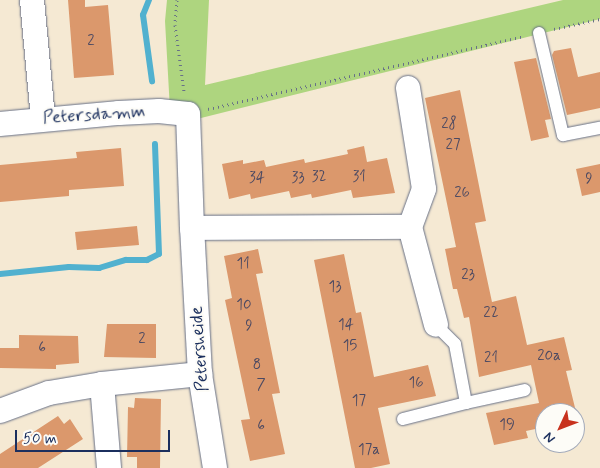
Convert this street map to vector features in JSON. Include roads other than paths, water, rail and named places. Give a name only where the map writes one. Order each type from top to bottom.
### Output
[{"type":"street","points":[[32,0],[43,118]]},
{"type":"street","points":[[408,88],[424,189],[410,228],[436,325]]},
{"type":"street","name":"Petersdamm","points":[[0,124],[43,118],[159,111],[188,114]]},
{"type":"street","name":"Petersheide","points":[[188,114],[200,374],[215,468]]},
{"type":"street","points":[[192,228],[410,228]]},
{"type":"street","points":[[0,412],[48,393],[102,384],[200,374]]},
{"type":"street","points":[[102,384],[109,468]]},
{"type":"lane","points":[[539,33],[563,135],[600,128]]},
{"type":"lane","points":[[436,325],[455,344],[466,403]]},
{"type":"lane","points":[[403,419],[524,390]]},
{"type":"waterway","points":[[149,0],[143,15],[152,81]]},
{"type":"waterway","points":[[0,274],[69,267],[99,268],[126,260],[147,260],[159,254],[155,144]]}]
